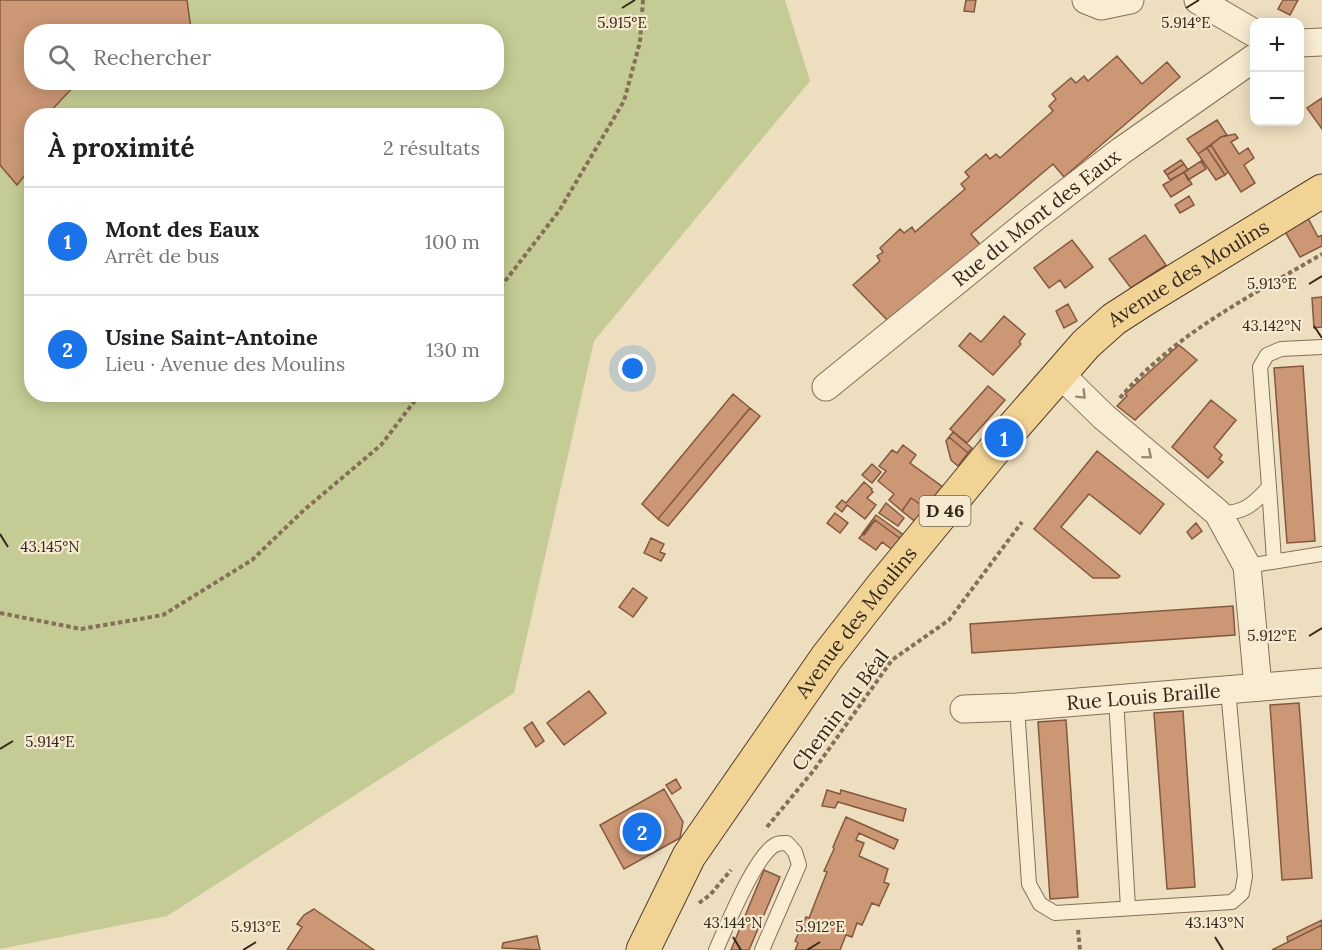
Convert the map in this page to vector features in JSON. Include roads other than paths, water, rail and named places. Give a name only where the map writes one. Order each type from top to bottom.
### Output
[{"type":"main road","name":"Avenue des Moulins","points":[[647,949],[689,855],[827,657],[1004,438],[1086,344],[1114,320],[1229,245],[1322,191]]},
{"type":"street","points":[[1086,0],[1101,6],[1130,0]]},
{"type":"street","points":[[1198,0],[1239,18]]},
{"type":"street","points":[[1304,43],[1322,42]]},
{"type":"street","name":"Rue du Mont des Eaux","points":[[826,387],[1121,151],[1250,61]]},
{"type":"street","points":[[1060,374],[1104,417],[1218,513],[1247,566],[1258,687]]},
{"type":"street","name":"Rue Louis Braille","points":[[964,709],[1017,707],[1322,682]]},
{"type":"lane","points":[[1274,560],[1260,367],[1267,355],[1281,349],[1322,347]]},
{"type":"lane","points":[[1218,513],[1233,513],[1255,503],[1269,487]]},
{"type":"lane","points":[[1247,566],[1322,554]]},
{"type":"lane","points":[[1017,707],[1029,884],[1040,904],[1054,914],[1232,902],[1242,893],[1245,876],[1228,690]]},
{"type":"lane","points":[[1116,698],[1128,909]]},
{"type":"lane","points":[[716,950],[764,854],[777,844],[787,843],[795,852],[799,865],[762,950]]},
{"type":"place","name":"Mont des Eaux","points":[[1004,438]]},
{"type":"place","name":"Usine Saint-Antoine","points":[[642,832]]}]
